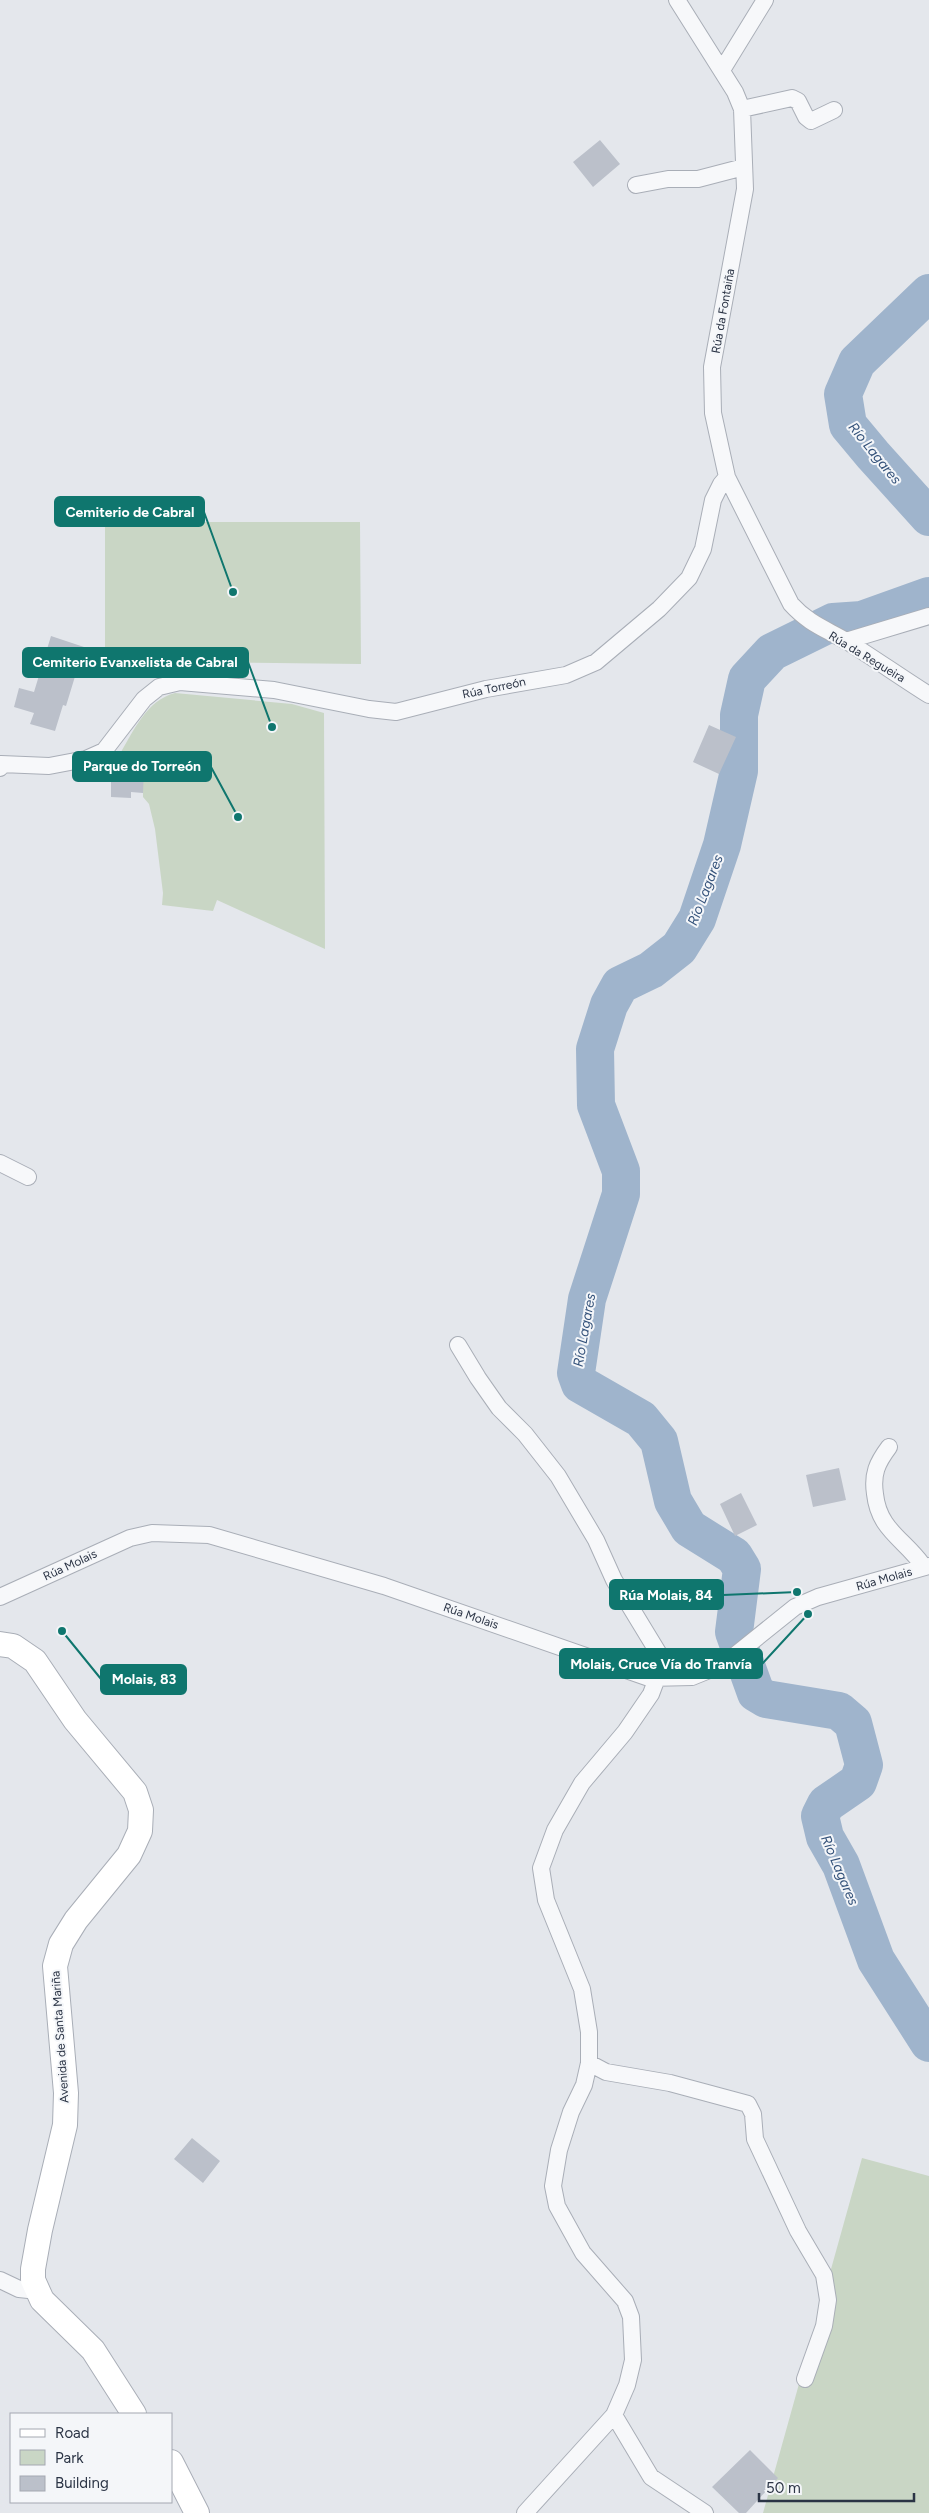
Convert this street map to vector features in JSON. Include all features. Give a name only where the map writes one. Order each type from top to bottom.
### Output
[{"type":"main road","name":"Avenida de Santa Mariña","points":[[0,1644],[13,1646],[35,1661],[75,1720],[135,1792],[142,1810],[140,1831],[129,1855],[76,1920],[62,1944],[55,1966],[66,2093],[65,2126],[40,2230],[33,2269],[33,2280],[42,2300],[93,2350],[133,2413]]},
{"type":"main road","points":[[172,2464],[197,2513]]},
{"type":"street","name":"Rúa da Fontaiña","points":[[677,0],[736,92],[742,109],[745,189],[712,367],[713,412],[727,477],[791,604],[804,619]]},
{"type":"street","points":[[722,70],[765,0]]},
{"type":"street","points":[[742,109],[792,98],[798,100],[806,117],[812,121],[834,110]]},
{"type":"street","points":[[636,185],[668,179],[698,179],[744,167]]},
{"type":"street","name":"Rúa Torreón","points":[[0,765],[49,766],[86,759],[104,751],[144,699],[159,687],[180,682],[274,690],[369,709],[396,712],[486,689],[566,675],[596,662],[659,609],[689,578],[703,549],[713,500],[720,484],[727,477]]},
{"type":"street","points":[[846,641],[929,616]]},
{"type":"street","name":"Rúa da Regueira","points":[[804,619],[846,641],[929,695]]},
{"type":"street","points":[[0,1163],[28,1177]]},
{"type":"street","points":[[458,1345],[478,1378],[500,1408],[525,1434],[558,1476],[596,1540],[614,1580],[665,1678],[651,1694],[625,1732],[582,1784],[555,1830],[541,1868],[542,1886],[546,1900],[582,1989],[589,2032],[589,2063],[584,2085],[571,2112],[559,2150],[554,2186],[557,2206],[583,2253],[625,2301],[631,2317],[633,2360],[627,2385],[614,2415],[525,2513]]},
{"type":"street","points":[[889,1447],[874,1470],[876,1508],[886,1527],[926,1566]]},
{"type":"street","name":"Rúa Molais","points":[[0,1597],[130,1538],[152,1533],[209,1535],[384,1586],[649,1678],[665,1678],[692,1677],[724,1664],[794,1607],[818,1597],[926,1566]]},
{"type":"street","points":[[589,2063],[606,2072],[670,2083],[748,2104],[753,2114],[755,2140],[798,2231],[824,2275],[828,2300],[824,2326],[805,2379]]},
{"type":"street","points":[[1,2282],[19,2289],[38,2291]]},
{"type":"street","points":[[614,2415],[651,2477],[704,2513]]},
{"type":"green space","points":[[105,522],[360,522],[361,664],[105,661]]},
{"type":"green space","points":[[175,693],[292,704],[324,713],[325,949],[217,900],[213,911],[162,905],[163,893],[155,829],[149,804],[143,797],[143,756],[121,752],[136,726],[149,709],[165,697]]},
{"type":"green space","points":[[862,2158],[929,2176],[929,2513],[763,2513]]},
{"type":"building","points":[[600,140],[620,164],[593,187],[573,162]]},
{"type":"building","points":[[51,636],[84,647],[66,706],[63,705],[55,731],[30,724],[34,713],[14,707],[19,688],[34,692]]},
{"type":"building","points":[[709,725],[736,737],[719,774],[693,762]]},
{"type":"building","points":[[111,765],[144,769],[143,793],[131,792],[131,798],[111,797]]},
{"type":"building","points":[[839,1468],[846,1500],[813,1507],[806,1475]]},
{"type":"building","points":[[741,1493],[757,1525],[735,1536],[720,1504]]},
{"type":"building","points":[[192,2138],[220,2161],[203,2183],[174,2159]]},
{"type":"building","points":[[750,2450],[778,2478],[746,2513],[739,2513],[712,2487]]},
{"type":"waterway","name":"Río Lagares","points":[[929,293],[857,362],[843,394],[848,425],[929,517]]},
{"type":"waterway","name":"Río Lagares","points":[[929,596],[862,620],[833,622],[772,652],[747,679],[739,715],[739,771],[722,845],[697,919],[679,948],[651,970],[620,985],[609,1005],[595,1049],[596,1105],[621,1171],[621,1194],[587,1299],[576,1373],[580,1384],[641,1419],[659,1441],[673,1501],[689,1528],[734,1556],[742,1569],[734,1632],[756,1693],[766,1699],[839,1711],[853,1723],[864,1765],[858,1782],[826,1804],[820,1816],[825,1837],[841,1865],[876,1960],[929,2043]]},
{"type":"place","name":"Cemiterio de Cabral","points":[[233,592]]},
{"type":"place","name":"Cemiterio Evanxelista de Cabral","points":[[272,727]]},
{"type":"place","name":"Parque do Torreón","points":[[238,817]]},
{"type":"place","name":"Rúa Molais, 84","points":[[797,1592]]},
{"type":"place","name":"Molais, Cruce Vía do Tranvía","points":[[808,1614]]},
{"type":"place","name":"Molais, 83","points":[[62,1631]]}]
